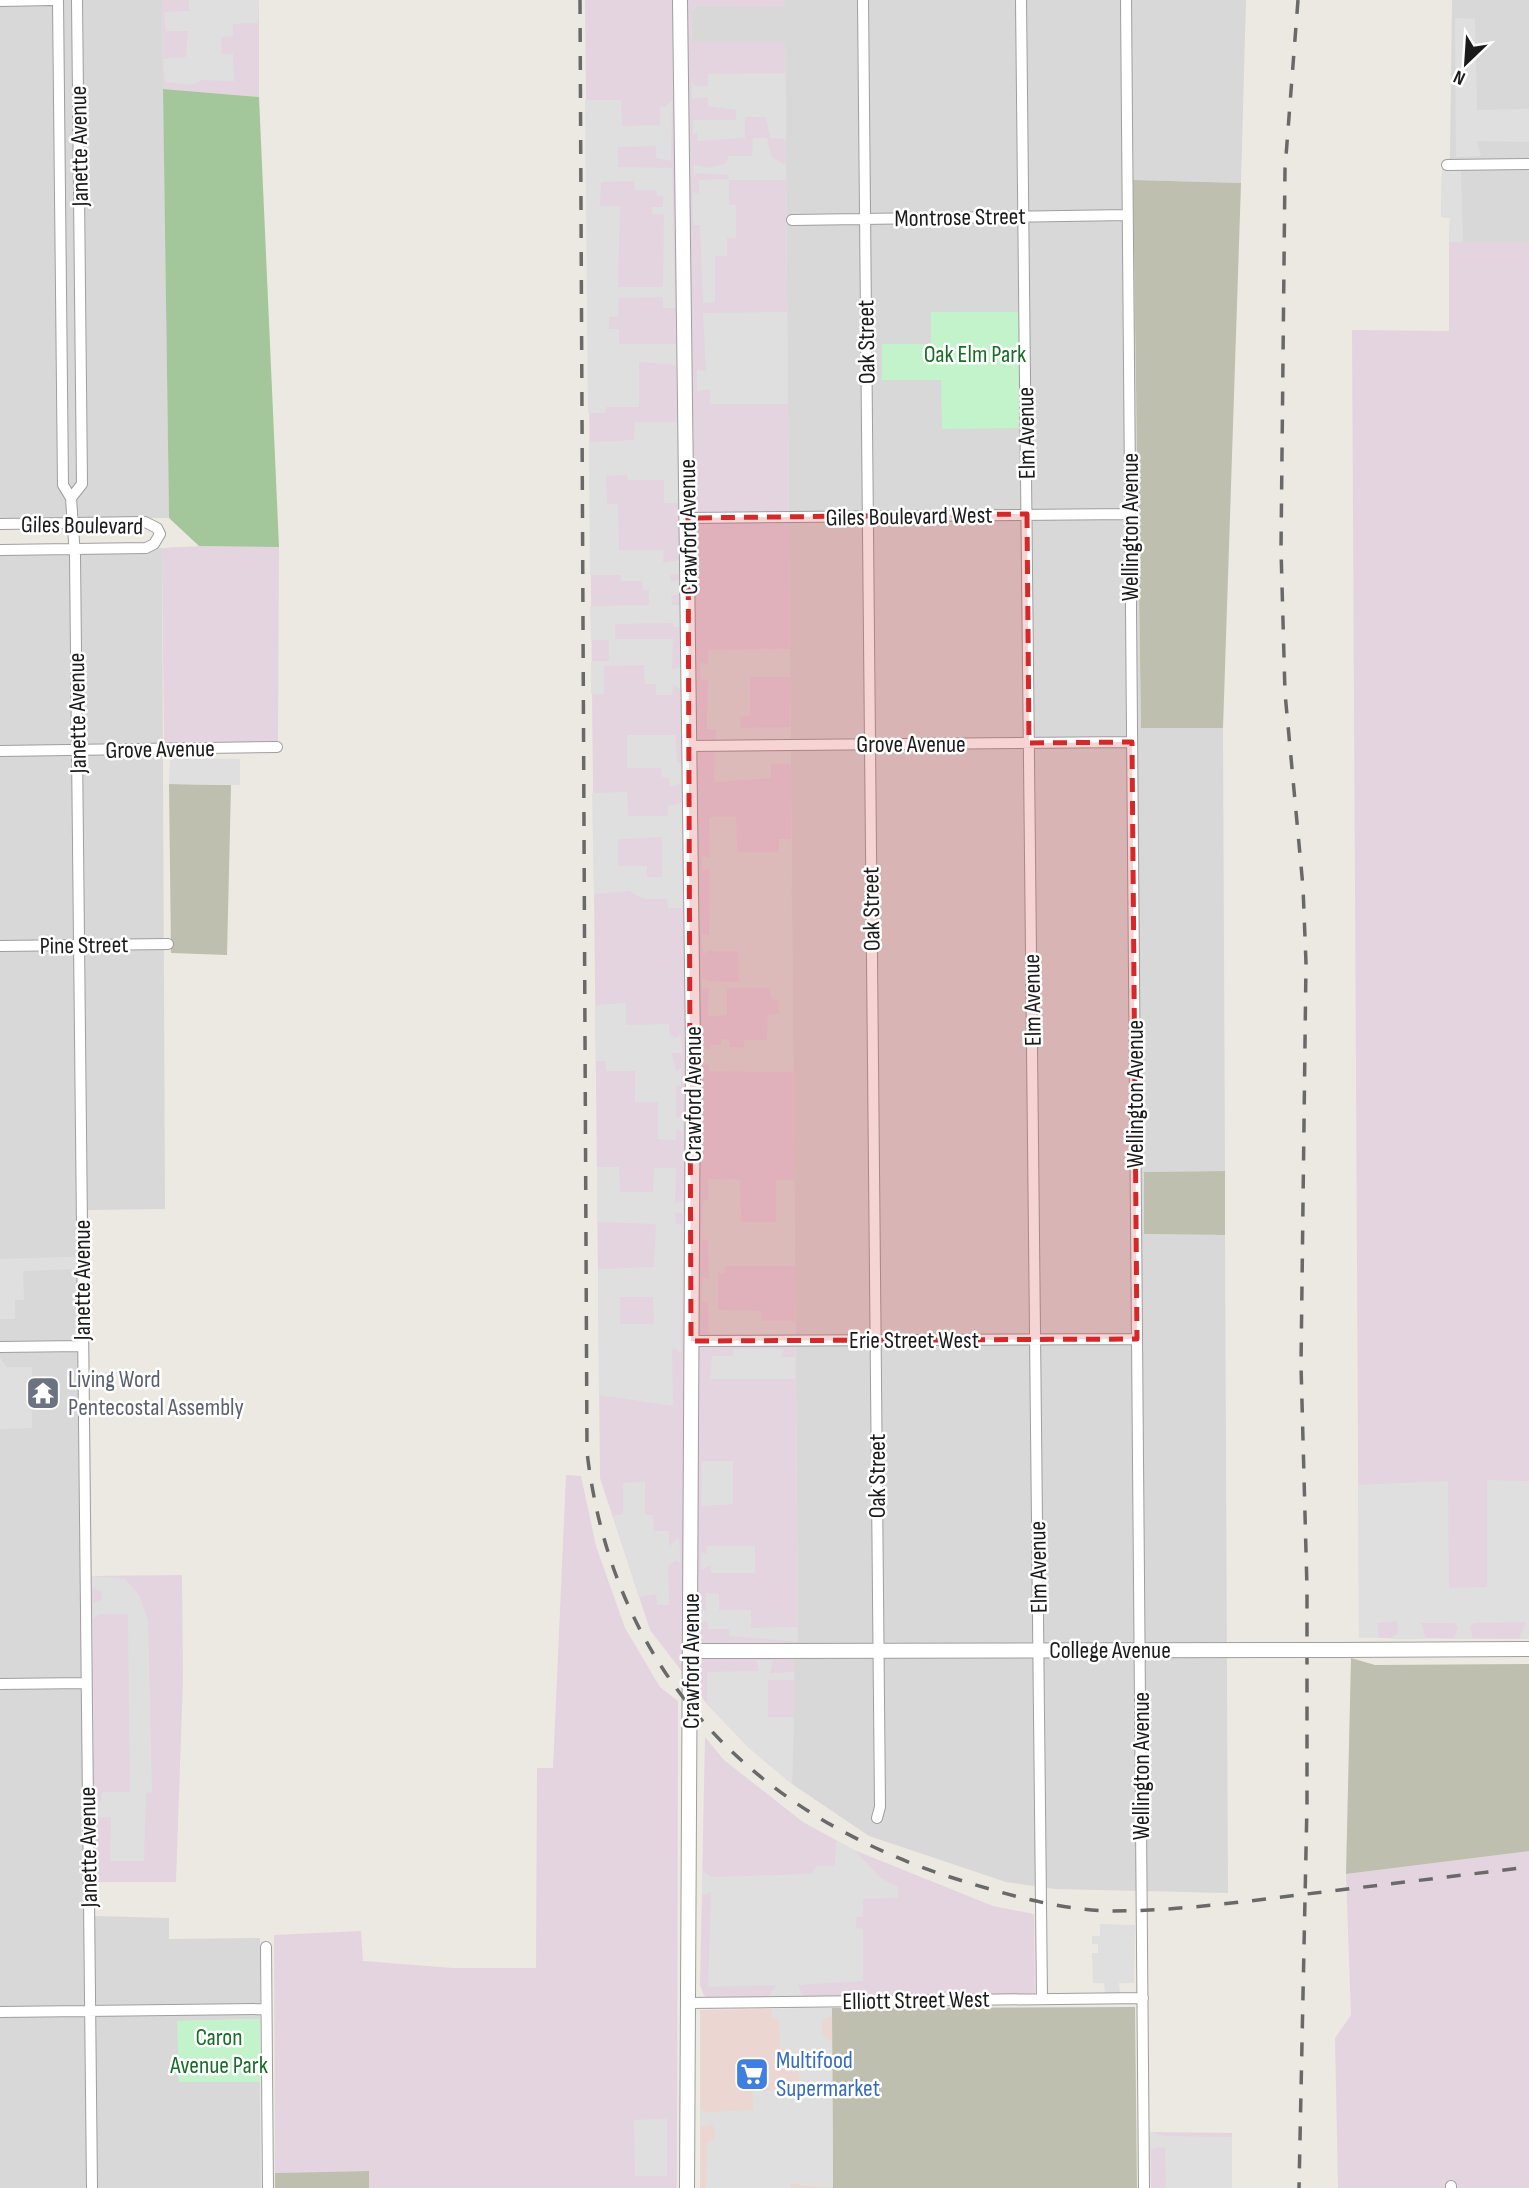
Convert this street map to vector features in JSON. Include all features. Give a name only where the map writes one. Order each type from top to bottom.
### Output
[{"type":"street","points":[[0,1],[52,0]]},
{"type":"street","name":"Janette Avenue","points":[[58,0],[63,485],[71,498],[75,550],[92,2188]]},
{"type":"street","name":"Janette Avenue","points":[[71,498],[82,484],[77,0]]},
{"type":"street","name":"Crawford Avenue","points":[[680,0],[693,1049],[687,2188]]},
{"type":"street","name":"Oak Street","points":[[863,0],[880,1807],[877,1818]]},
{"type":"street","name":"Elm Avenue","points":[[1021,0],[1042,1999]]},
{"type":"street","name":"Wellington Avenue","points":[[1126,0],[1144,2188]]},
{"type":"street","points":[[1447,165],[1529,164]]},
{"type":"street","name":"Montrose Street","points":[[792,220],[1127,215]]},
{"type":"street","name":"Giles Boulevard West","points":[[688,518],[1130,513]]},
{"type":"street","name":"Giles Boulevard","points":[[0,524],[145,522],[158,528],[160,534],[154,544],[146,548],[0,550]]},
{"type":"street","name":"Grove Avenue","points":[[690,746],[1132,742]]},
{"type":"street","name":"Grove Avenue","points":[[0,751],[277,747]]},
{"type":"street","name":"Pine Street","points":[[0,946],[168,944]]},
{"type":"street","name":"Erie Street West","points":[[691,1341],[1137,1339]]},
{"type":"street","points":[[0,1347],[82,1346]]},
{"type":"street","name":"College Avenue","points":[[691,1651],[1529,1649]]},
{"type":"street","points":[[0,1684],[86,1683]]},
{"type":"street","points":[[266,1947],[268,2188]]},
{"type":"street","name":"Elliott Street West","points":[[688,2003],[1143,1998]]},
{"type":"street","points":[[0,2012],[266,2009]]},
{"type":"highlighted area","points":[[1027,514],[1029,743],[1132,742],[1137,1339],[691,1341],[688,518]]},
{"type":"shaded area","points":[[0,0],[162,0],[169,518],[0,519]]},
{"type":"shaded area","points":[[162,0],[259,0],[259,97],[163,89]]},
{"type":"shaded area","points":[[189,0],[259,0],[258,23],[233,24],[233,36],[221,37],[222,54],[233,54],[234,81],[202,80],[193,85],[165,82],[163,59],[186,57],[188,31],[166,31],[164,12],[189,11]]},
{"type":"shaded area","points":[[585,0],[785,0],[785,7],[697,6],[691,10],[692,42],[785,42],[798,1642],[794,1660],[792,1784],[749,1748],[707,1704],[650,1630],[600,1478]]},
{"type":"shaded area","points":[[785,0],[1246,0],[1241,183],[1133,180],[1141,727],[1223,728],[1225,1171],[1144,1172],[1144,1234],[1225,1235],[1228,1893],[1055,1889],[1006,1882],[869,1836],[792,1784],[794,1660],[798,1642],[785,43],[692,42],[691,10],[697,6],[785,6]]},
{"type":"shaded area","points":[[1452,0],[1529,0],[1529,242],[1449,242],[1450,218],[1441,217],[1442,169],[1450,157]]},
{"type":"shaded area","points":[[1455,18],[1475,19],[1477,110],[1529,109],[1529,142],[1477,141],[1481,156],[1456,157]]},
{"type":"shaded area","points":[[785,73],[786,139],[770,138],[766,117],[745,117],[745,138],[698,141],[697,131],[693,136],[693,120],[736,120],[736,110],[708,106],[708,97],[692,99],[692,81],[695,86],[708,86],[708,74]]},
{"type":"shaded area","points":[[585,100],[621,100],[622,126],[660,125],[660,106],[665,107],[672,100],[671,161],[656,158],[656,146],[618,147],[618,167],[672,168],[675,308],[663,308],[663,297],[619,298],[618,316],[609,317],[609,329],[619,329],[619,344],[676,344],[676,365],[639,362],[639,407],[606,407],[605,413],[588,413]],"holes":[[[634,181],[635,190],[656,190],[657,196],[663,196],[663,207],[652,207],[652,214],[664,214],[663,287],[618,287],[620,206],[600,206],[601,182]]]},
{"type":"shaded area","points":[[753,138],[767,138],[771,157],[786,165],[786,180],[729,180],[729,205],[736,205],[736,238],[727,238],[727,256],[715,256],[715,302],[703,303],[700,225],[693,225],[693,192],[699,194],[699,180],[729,179],[728,175],[698,173],[694,176],[693,165],[708,168],[725,164],[729,156],[752,156]]},
{"type":"shaded area","points":[[1442,169],[1461,171],[1463,242],[1449,242],[1450,218],[1441,217]]},
{"type":"shaded area","points":[[1133,180],[1241,183],[1223,728],[1141,728]]},
{"type":"shaded area","points":[[1449,242],[1529,242],[1529,1639],[1359,1638],[1352,330],[1449,331]]},
{"type":"shaded area","points":[[787,312],[788,404],[710,404],[710,389],[697,391],[697,370],[706,371],[703,313]]},
{"type":"shaded area","points":[[635,422],[677,422],[678,503],[664,503],[664,480],[628,480],[627,475],[606,476],[607,504],[618,504],[619,550],[664,550],[663,563],[679,560],[679,574],[670,575],[671,581],[679,580],[680,594],[671,595],[672,605],[680,605],[680,627],[674,627],[673,623],[615,624],[615,639],[673,639],[672,670],[680,667],[680,689],[673,685],[672,695],[656,695],[656,684],[645,684],[644,665],[604,666],[604,694],[591,694],[591,661],[609,661],[609,640],[591,640],[590,606],[649,605],[649,590],[643,590],[642,581],[621,581],[621,575],[590,575],[589,442],[634,440]]},
{"type":"shaded area","points":[[279,547],[278,742],[164,746],[162,548]]},
{"type":"shaded area","points":[[162,548],[165,1209],[88,1210],[95,1916],[169,1918],[169,1939],[260,1938],[260,2019],[178,2021],[179,2082],[260,2082],[261,2188],[0,2188],[0,551]]},
{"type":"shaded area","points":[[790,649],[790,677],[750,677],[750,715],[740,717],[741,728],[790,727],[790,739],[716,740],[716,729],[707,729],[708,679],[701,680],[700,663],[708,664],[708,650]]},
{"type":"shaded area","points":[[627,735],[675,735],[682,783],[670,787],[669,778],[662,777],[661,768],[627,768]]},
{"type":"shaded area","points":[[715,752],[790,752],[791,764],[771,764],[771,778],[714,782]]},
{"type":"shaded area","points":[[170,758],[240,759],[240,785],[169,784]]},
{"type":"shaded area","points":[[169,784],[231,785],[227,955],[171,953]]},
{"type":"shaded area","points":[[627,792],[628,816],[668,816],[668,806],[682,803],[683,908],[668,908],[667,899],[645,899],[629,891],[594,894],[592,793]],"holes":[[[662,837],[662,877],[647,877],[647,866],[618,866],[618,839]]]},
{"type":"shaded area","points":[[709,817],[736,817],[737,852],[779,852],[779,839],[791,839],[793,1072],[709,1071],[709,1063],[703,1065],[702,1047],[710,1050],[711,1045],[721,1045],[721,1039],[729,1039],[730,1047],[744,1047],[744,1040],[767,1040],[768,1015],[779,1014],[778,1000],[771,999],[770,988],[727,988],[727,1015],[708,1016],[709,988],[702,989],[702,978],[707,981],[739,982],[738,951],[708,951],[703,954],[702,934],[709,936],[710,868],[702,871],[702,856],[710,858]]},
{"type":"shaded area","points":[[626,1003],[626,1025],[669,1024],[670,1035],[676,1038],[681,1034],[682,1053],[672,1053],[676,1072],[681,1068],[681,1086],[676,1085],[676,1118],[683,1116],[683,1132],[676,1129],[676,1140],[658,1139],[658,1102],[635,1102],[635,1071],[606,1071],[606,1061],[596,1061],[595,1005]]},
{"type":"shaded area","points":[[597,1167],[619,1167],[620,1192],[653,1192],[654,1168],[676,1168],[675,1203],[683,1201],[683,1214],[675,1212],[676,1224],[683,1225],[683,1269],[681,1353],[674,1348],[672,1351],[673,1406],[599,1395],[598,1269],[654,1267],[656,1224],[597,1222]],"holes":[[[620,1297],[653,1297],[654,1324],[620,1324]]]},
{"type":"shaded area","points":[[1225,1171],[1225,1235],[1144,1234],[1144,1172]]},
{"type":"shaded area","points":[[708,1179],[740,1180],[741,1222],[776,1222],[776,1180],[794,1180],[795,1266],[725,1266],[724,1273],[718,1273],[718,1310],[761,1311],[762,1321],[795,1321],[795,1334],[709,1334],[708,1302],[702,1302],[703,1277],[709,1280],[708,1240],[702,1240],[703,1202],[709,1199]]},
{"type":"shaded area","points":[[76,1257],[76,1269],[23,1271],[24,1300],[15,1300],[15,1319],[0,1319],[0,1259]]},
{"type":"shaded area","points":[[733,1349],[784,1349],[781,1357],[795,1357],[795,1379],[710,1379],[712,1356],[733,1356]]},
{"type":"shaded area","points":[[0,1357],[6,1367],[32,1367],[32,1428],[0,1429]]},
{"type":"shaded area","points":[[702,1461],[733,1461],[733,1504],[701,1506]]},
{"type":"shaded area","points":[[566,1475],[581,1476],[596,1546],[625,1628],[660,1687],[678,1701],[677,2188],[369,2188],[368,2171],[275,2173],[274,1935],[361,1931],[363,1961],[453,1968],[536,1968],[537,1768],[553,1768]]},
{"type":"shaded area","points":[[1487,1480],[1529,1481],[1529,1639],[1519,1639],[1526,1622],[1474,1623],[1470,1627],[1473,1639],[1454,1639],[1458,1626],[1454,1623],[1421,1623],[1426,1639],[1390,1639],[1398,1633],[1397,1621],[1377,1623],[1379,1638],[1359,1638],[1358,1485],[1448,1481],[1449,1588],[1487,1587]]},
{"type":"shaded area","points":[[645,1482],[645,1515],[653,1515],[654,1531],[669,1531],[669,1546],[679,1537],[681,1564],[676,1560],[668,1566],[669,1605],[657,1605],[656,1594],[639,1597],[613,1516],[623,1514],[623,1483]]},
{"type":"shaded area","points":[[706,1546],[755,1546],[755,1573],[711,1573],[711,1565],[701,1570],[701,1552],[707,1554]]},
{"type":"shaded area","points":[[182,1575],[183,1679],[176,1882],[95,1882],[92,1576]]},
{"type":"shaded area","points":[[92,1576],[125,1579],[139,1595],[148,1620],[152,1792],[146,1793],[144,1861],[110,1861],[111,1817],[95,1818],[95,1803],[101,1802],[102,1792],[130,1792],[128,1614],[100,1614],[93,1618],[92,1604],[101,1600],[102,1592],[92,1587]]},
{"type":"shaded area","points":[[706,1593],[719,1594],[719,1610],[751,1610],[751,1628],[797,1627],[798,1642],[729,1636],[729,1629],[708,1629],[707,1621],[701,1622],[701,1610],[706,1611]]},
{"type":"shaded area","points":[[1351,1658],[1375,1665],[1529,1664],[1529,1851],[1346,1874]]},
{"type":"shaded area","points":[[756,1660],[773,1660],[770,1673],[794,1672],[793,1680],[768,1680],[768,1717],[794,1717],[792,1784],[749,1748],[707,1704],[707,1672],[759,1671]]},
{"type":"shaded area","points":[[705,1737],[724,1760],[803,1822],[854,1850],[993,1906],[1034,1914],[1035,1999],[714,1999],[704,1996],[700,1985]]},
{"type":"shaded area","points":[[836,1840],[854,1850],[881,1878],[898,1887],[898,1898],[863,1899],[863,1917],[856,1917],[856,1928],[863,1929],[863,1981],[798,1985],[804,1999],[767,1999],[776,1985],[708,1987],[711,1892],[702,1895],[702,1870],[711,1877],[811,1874],[817,1866],[835,1866]]},
{"type":"shaded area","points":[[1529,1851],[1529,2188],[1338,2188],[1335,2038],[1351,2015],[1346,1874]]},
{"type":"shaded area","points":[[1100,1924],[1135,1925],[1134,1983],[1119,1983],[1120,1993],[1105,1994],[1104,1983],[1093,1983],[1092,1953],[1098,1953],[1098,1944],[1092,1944],[1092,1936],[1100,1936]]},
{"type":"shaded area","points":[[1135,2007],[1137,2188],[833,2188],[832,2008]]},
{"type":"shaded area","points":[[832,2008],[833,2188],[700,2188],[700,2010]]},
{"type":"shaded area","points":[[832,2008],[832,2016],[823,2019],[822,2033],[832,2042],[833,2188],[792,2184],[790,2188],[706,2188],[707,2142],[714,2139],[715,2131],[712,2124],[700,2127],[700,2108],[704,2112],[753,2110],[753,2091],[799,2090],[799,2058],[792,2058],[792,2049],[780,2049],[779,2019],[772,2019],[771,2009]]},
{"type":"shaded area","points":[[667,2119],[667,2176],[635,2176],[634,2120]]},
{"type":"shaded area","points":[[1150,2132],[1232,2133],[1232,2188],[1151,2188]]},
{"type":"shaded area","points":[[1150,2132],[1164,2136],[1232,2137],[1232,2188],[1166,2188],[1165,2147],[1150,2149]]},
{"type":"shaded area","points":[[369,2171],[369,2188],[275,2188],[275,2173]]},
{"type":"green space","points":[[163,89],[259,97],[279,547],[199,546],[169,518]]},
{"type":"green space","name":"Oak Elm Park","points":[[931,312],[1018,312],[1019,428],[942,429],[941,380],[882,380],[882,344],[931,344]]},
{"type":"green space","name":"Caron Avenue Park","points":[[260,2019],[260,2082],[179,2082],[177,2021]]},
{"type":"railway","points":[[580,0],[587,1452],[602,1532],[628,1604],[663,1669],[708,1727],[761,1777],[822,1819],[890,1855],[983,1887],[1074,1908],[1132,1911],[1218,1905],[1529,1867]]},
{"type":"railway","points":[[1298,0],[1285,169],[1281,549],[1285,693],[1303,887],[1306,963],[1301,1365],[1307,1589],[1307,1803],[1299,2188]]},
{"type":"place","name":"Living Word Pentecostal Assembly","points":[[43,1393]]},
{"type":"place","name":"Multifood Supermarket","points":[[752,2074]]}]
